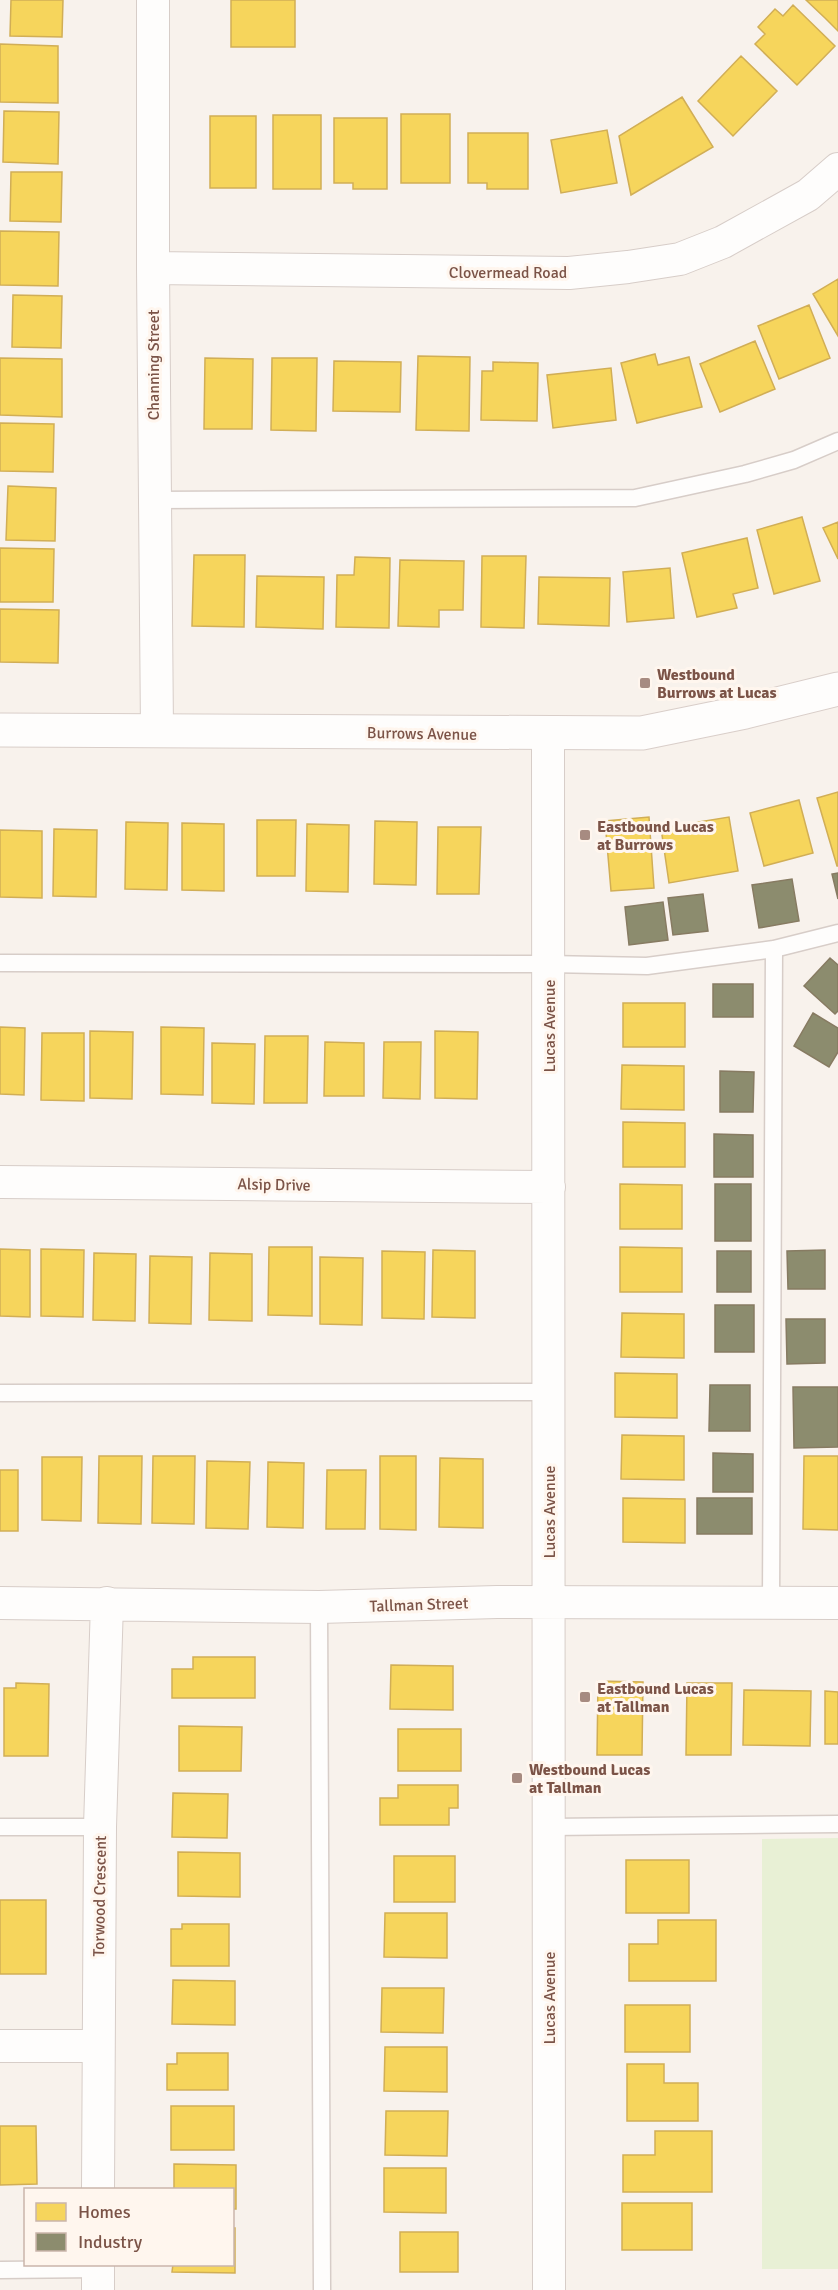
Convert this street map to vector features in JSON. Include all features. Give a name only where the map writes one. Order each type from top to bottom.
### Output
[{"type":"street","name":"Channing Street","points":[[153,0],[156,730]]},
{"type":"street","name":"Clovermead Road","points":[[153,268],[569,273],[628,267],[680,259],[723,242],[808,195],[838,169]]},
{"type":"street","name":"Burrows Avenue","points":[[0,730],[642,733],[745,712],[838,689]]},
{"type":"street","name":"Lucas Avenue","points":[[548,734],[549,2290]]},
{"type":"street","name":"Alsip Drive","points":[[0,1182],[549,1187]]},
{"type":"street","name":"Tallman Street","points":[[0,1603],[319,1607],[496,1602],[771,1605],[838,1603]]},
{"type":"street","name":"Torwood Crescent","points":[[98,2188],[100,1827],[107,1603]]},
{"type":"street","points":[[0,2046],[98,2046]]},
{"type":"lane","points":[[154,500],[635,498],[745,474],[794,460],[838,441]]},
{"type":"lane","points":[[0,963],[646,966],[774,949],[838,933]]},
{"type":"lane","points":[[771,1605],[774,949]]},
{"type":"lane","points":[[0,1393],[549,1392]]},
{"type":"lane","points":[[319,1607],[322,2290]]},
{"type":"lane","points":[[549,1827],[838,1824]]},
{"type":"lane","points":[[0,1827],[100,1827]]},
{"type":"lane","points":[[0,2270],[98,2275]]},
{"type":"green space","points":[[838,1838],[838,2269],[762,2269],[762,1839]]},
{"type":"building: Homes","points":[[11,0],[63,0],[62,37],[10,36]]},
{"type":"building: Homes","points":[[231,0],[295,0],[295,47],[231,47]]},
{"type":"building: Homes","points":[[806,0],[838,0],[838,31],[825,18]]},
{"type":"building: Homes","points":[[793,5],[835,46],[797,85],[755,44],[765,34],[758,27],[775,9],[783,16]]},
{"type":"building: Homes","points":[[0,44],[58,46],[58,103],[0,102]]},
{"type":"building: Homes","points":[[741,56],[777,91],[733,136],[698,101]]},
{"type":"building: Homes","points":[[682,97],[713,147],[631,195],[619,136]]},
{"type":"building: Homes","points":[[4,111],[59,112],[58,164],[3,162]]},
{"type":"building: Homes","points":[[401,114],[450,114],[450,183],[401,183]]},
{"type":"building: Homes","points":[[273,115],[321,115],[321,189],[273,189]]},
{"type":"building: Homes","points":[[210,116],[256,116],[256,188],[210,188]]},
{"type":"building: Homes","points":[[334,118],[387,118],[387,189],[353,189],[353,183],[334,183]]},
{"type":"building: Homes","points":[[607,130],[617,183],[561,193],[551,140]]},
{"type":"building: Homes","points":[[468,133],[528,133],[528,189],[487,189],[487,183],[468,183]]},
{"type":"building: Homes","points":[[11,172],[62,172],[61,222],[10,221]]},
{"type":"building: Homes","points":[[0,231],[59,232],[58,286],[0,285]]},
{"type":"building: Homes","points":[[838,279],[838,336],[813,294]]},
{"type":"building: Homes","points":[[13,295],[62,296],[61,348],[12,347]]},
{"type":"building: Homes","points":[[809,305],[830,358],[779,379],[758,326]]},
{"type":"building: Homes","points":[[755,341],[775,389],[720,412],[700,364]]},
{"type":"building: Homes","points":[[655,354],[658,365],[689,357],[702,407],[637,423],[621,363]]},
{"type":"building: Homes","points":[[418,356],[470,357],[469,431],[416,430]]},
{"type":"building: Homes","points":[[0,358],[62,359],[62,417],[0,415]]},
{"type":"building: Homes","points":[[205,358],[253,359],[252,429],[204,429]]},
{"type":"building: Homes","points":[[272,358],[317,358],[316,431],[271,430]]},
{"type":"building: Homes","points":[[334,361],[401,362],[400,412],[333,411]]},
{"type":"building: Homes","points":[[493,362],[538,363],[537,421],[481,420],[482,371],[493,371]]},
{"type":"building: Homes","points":[[611,368],[616,420],[553,428],[547,375]]},
{"type":"building: Homes","points":[[0,423],[54,424],[53,472],[0,471]]},
{"type":"building: Homes","points":[[8,486],[56,488],[55,541],[6,540]]},
{"type":"building: Homes","points":[[802,517],[820,581],[774,594],[757,530]]},
{"type":"building: Homes","points":[[838,522],[838,559],[823,528]]},
{"type":"building: Homes","points":[[747,538],[758,588],[733,594],[737,608],[697,617],[682,553]]},
{"type":"building: Homes","points":[[0,548],[54,549],[53,602],[0,602]]},
{"type":"building: Homes","points":[[194,555],[245,555],[244,627],[192,626]]},
{"type":"building: Homes","points":[[482,556],[526,556],[524,628],[481,627]]},
{"type":"building: Homes","points":[[355,557],[390,558],[389,628],[336,627],[337,575],[354,575]]},
{"type":"building: Homes","points":[[400,560],[464,561],[463,610],[439,610],[439,627],[398,626]]},
{"type":"building: Homes","points":[[670,568],[674,618],[627,622],[623,572]]},
{"type":"building: Homes","points":[[257,576],[324,577],[323,629],[256,627]]},
{"type":"building: Homes","points":[[539,577],[610,578],[609,626],[538,624]]},
{"type":"building: Homes","points":[[0,609],[59,610],[58,663],[0,662]]},
{"type":"building: Homes","points":[[838,792],[838,866],[837,866],[817,798]]},
{"type":"building: Homes","points":[[799,800],[813,853],[764,866],[750,813]]},
{"type":"building: Homes","points":[[649,817],[654,888],[611,891],[605,821]]},
{"type":"building: Homes","points":[[729,817],[738,871],[669,883],[661,828]]},
{"type":"building: Homes","points":[[257,820],[296,820],[295,876],[257,876]]},
{"type":"building: Homes","points":[[375,821],[417,822],[416,885],[374,884]]},
{"type":"building: Homes","points":[[126,822],[168,823],[167,890],[125,889]]},
{"type":"building: Homes","points":[[182,823],[224,824],[224,891],[182,890]]},
{"type":"building: Homes","points":[[307,824],[349,825],[348,892],[306,891]]},
{"type":"building: Homes","points":[[438,827],[481,827],[479,894],[437,894]]},
{"type":"building: Homes","points":[[54,829],[97,830],[96,897],[53,896]]},
{"type":"building: Homes","points":[[0,830],[42,831],[42,898],[0,897]]},
{"type":"building: Homes","points":[[623,1003],[685,1003],[685,1047],[623,1047]]},
{"type":"building: Homes","points":[[0,1027],[25,1028],[24,1095],[0,1094]]},
{"type":"building: Homes","points":[[161,1027],[204,1028],[203,1095],[161,1094]]},
{"type":"building: Homes","points":[[90,1031],[133,1032],[132,1099],[90,1098]]},
{"type":"building: Homes","points":[[435,1031],[478,1032],[477,1099],[435,1098]]},
{"type":"building: Homes","points":[[42,1033],[84,1033],[84,1101],[41,1100]]},
{"type":"building: Homes","points":[[265,1036],[308,1036],[307,1103],[264,1103]]},
{"type":"building: Homes","points":[[325,1042],[364,1043],[364,1096],[324,1096]]},
{"type":"building: Homes","points":[[384,1042],[421,1042],[420,1099],[383,1098]]},
{"type":"building: Homes","points":[[212,1043],[255,1044],[254,1104],[212,1103]]},
{"type":"building: Homes","points":[[622,1065],[684,1066],[684,1110],[621,1109]]},
{"type":"building: Homes","points":[[623,1122],[685,1123],[685,1167],[623,1167]]},
{"type":"building: Homes","points":[[620,1184],[682,1185],[682,1229],[620,1229]]},
{"type":"building: Homes","points":[[269,1247],[312,1247],[312,1316],[268,1315]]},
{"type":"building: Homes","points":[[620,1247],[682,1248],[682,1292],[620,1292]]},
{"type":"building: Homes","points":[[0,1249],[30,1250],[30,1317],[0,1316]]},
{"type":"building: Homes","points":[[41,1249],[84,1250],[83,1317],[41,1316]]},
{"type":"building: Homes","points":[[433,1250],[475,1251],[475,1318],[432,1317]]},
{"type":"building: Homes","points":[[382,1251],[425,1252],[424,1319],[382,1318]]},
{"type":"building: Homes","points":[[94,1253],[136,1254],[135,1321],[93,1320]]},
{"type":"building: Homes","points":[[210,1253],[252,1254],[252,1321],[209,1320]]},
{"type":"building: Homes","points":[[150,1256],[192,1257],[191,1324],[149,1323]]},
{"type":"building: Homes","points":[[320,1257],[363,1258],[362,1325],[320,1324]]},
{"type":"building: Homes","points":[[622,1313],[684,1314],[684,1358],[621,1357]]},
{"type":"building: Homes","points":[[615,1373],[677,1374],[677,1418],[615,1417]]},
{"type":"building: Homes","points":[[622,1435],[684,1436],[684,1480],[621,1479]]},
{"type":"building: Homes","points":[[99,1456],[142,1456],[141,1524],[98,1523]]},
{"type":"building: Homes","points":[[153,1456],[195,1456],[194,1524],[152,1523]]},
{"type":"building: Homes","points":[[380,1456],[416,1456],[416,1530],[380,1529]]},
{"type":"building: Homes","points":[[804,1456],[838,1456],[838,1530],[803,1529]]},
{"type":"building: Homes","points":[[42,1457],[82,1457],[81,1521],[42,1520]]},
{"type":"building: Homes","points":[[440,1458],[483,1459],[483,1528],[439,1527]]},
{"type":"building: Homes","points":[[207,1461],[250,1462],[248,1529],[206,1528]]},
{"type":"building: Homes","points":[[268,1462],[304,1463],[303,1528],[267,1527]]},
{"type":"building: Homes","points":[[0,1470],[18,1470],[18,1531],[0,1531]]},
{"type":"building: Homes","points":[[327,1470],[366,1470],[365,1529],[326,1529]]},
{"type":"building: Homes","points":[[623,1498],[685,1499],[685,1543],[623,1542]]},
{"type":"building: Homes","points":[[193,1657],[255,1657],[255,1698],[172,1698],[172,1669],[193,1669]]},
{"type":"building: Homes","points":[[391,1665],[453,1666],[453,1710],[390,1709]]},
{"type":"building: Homes","points":[[598,1681],[643,1682],[642,1755],[597,1755]]},
{"type":"building: Homes","points":[[16,1683],[49,1684],[48,1756],[4,1756],[4,1688],[16,1688]]},
{"type":"building: Homes","points":[[687,1683],[732,1683],[731,1755],[686,1755]]},
{"type":"building: Homes","points":[[744,1690],[811,1691],[810,1746],[743,1745]]},
{"type":"building: Homes","points":[[825,1691],[838,1692],[838,1744],[825,1744]]},
{"type":"building: Homes","points":[[179,1726],[242,1727],[241,1771],[179,1771]]},
{"type":"building: Homes","points":[[398,1729],[461,1729],[461,1771],[398,1771]]},
{"type":"building: Homes","points":[[398,1785],[458,1785],[458,1808],[449,1808],[449,1825],[380,1825],[380,1798],[398,1798]]},
{"type":"building: Homes","points":[[173,1793],[228,1794],[227,1838],[172,1837]]},
{"type":"building: Homes","points":[[178,1852],[240,1853],[240,1897],[178,1896]]},
{"type":"building: Homes","points":[[394,1856],[455,1856],[455,1902],[394,1902]]},
{"type":"building: Homes","points":[[626,1860],[689,1860],[689,1913],[626,1913]]},
{"type":"building: Homes","points":[[0,1900],[46,1900],[46,1974],[0,1974]]},
{"type":"building: Homes","points":[[385,1913],[447,1913],[447,1958],[384,1957]]},
{"type":"building: Homes","points":[[658,1920],[716,1920],[716,1981],[629,1981],[629,1944],[658,1944]]},
{"type":"building: Homes","points":[[182,1924],[229,1924],[229,1966],[171,1966],[171,1929],[182,1929]]},
{"type":"building: Homes","points":[[173,1980],[235,1981],[235,2025],[172,2024]]},
{"type":"building: Homes","points":[[382,1988],[444,1988],[443,2033],[381,2032]]},
{"type":"building: Homes","points":[[625,2005],[690,2005],[690,2052],[625,2052]]},
{"type":"building: Homes","points":[[385,2047],[447,2047],[447,2092],[384,2091]]},
{"type":"building: Homes","points":[[177,2053],[228,2053],[228,2090],[167,2090],[167,2064],[177,2064]]},
{"type":"building: Homes","points":[[627,2064],[664,2064],[664,2083],[698,2083],[698,2121],[627,2121]]},
{"type":"building: Homes","points":[[171,2106],[234,2106],[234,2150],[171,2150]]},
{"type":"building: Homes","points":[[386,2111],[448,2111],[447,2156],[385,2155]]},
{"type":"building: Homes","points":[[0,2126],[36,2126],[37,2184],[0,2185]]},
{"type":"building: Homes","points":[[655,2131],[712,2131],[712,2192],[623,2192],[623,2155],[655,2155]]},
{"type":"building: Homes","points":[[174,2164],[236,2165],[236,2209],[234,2209],[234,2188],[174,2188]]},
{"type":"building: Homes","points":[[384,2168],[446,2168],[446,2213],[384,2212]]},
{"type":"building: Homes","points":[[622,2203],[692,2203],[692,2250],[622,2250]]},
{"type":"building: Homes","points":[[235,2228],[235,2273],[172,2272],[173,2266],[234,2266]]},
{"type":"building: Homes","points":[[400,2232],[458,2232],[458,2272],[400,2272]]},
{"type":"building: Industry","points":[[838,873],[838,899],[832,874]]},
{"type":"building: Industry","points":[[792,879],[799,921],[759,928],[752,885]]},
{"type":"building: Industry","points":[[703,894],[708,931],[673,935],[668,898]]},
{"type":"building: Industry","points":[[663,902],[668,940],[629,945],[625,907]]},
{"type":"building: Industry","points":[[830,958],[838,965],[838,1011],[835,1014],[804,986]]},
{"type":"building: Industry","points":[[713,984],[753,984],[753,1017],[713,1017]]},
{"type":"building: Industry","points":[[813,1013],[838,1028],[838,1052],[829,1067],[794,1046]]},
{"type":"building: Industry","points":[[720,1071],[754,1072],[753,1112],[720,1112]]},
{"type":"building: Industry","points":[[714,1134],[753,1135],[753,1177],[714,1177]]},
{"type":"building: Industry","points":[[715,1184],[751,1184],[751,1241],[715,1241]]},
{"type":"building: Industry","points":[[825,1250],[825,1289],[788,1289],[787,1251]]},
{"type":"building: Industry","points":[[717,1251],[751,1251],[751,1292],[717,1292]]},
{"type":"building: Industry","points":[[715,1305],[754,1305],[754,1352],[715,1352]]},
{"type":"building: Industry","points":[[786,1319],[825,1319],[825,1363],[787,1364]]},
{"type":"building: Industry","points":[[710,1385],[750,1385],[750,1431],[709,1431]]},
{"type":"building: Industry","points":[[793,1387],[838,1387],[838,1447],[794,1448]]},
{"type":"building: Industry","points":[[713,1453],[753,1454],[753,1492],[713,1492]]},
{"type":"building: Industry","points":[[697,1498],[752,1498],[752,1534],[697,1534]]},
{"type":"place","name":"Westbound Burrows at Lucas","points":[[645,683]]},
{"type":"place","name":"Eastbound Lucas at Burrows","points":[[585,835]]},
{"type":"place","name":"Eastbound Lucas at Tallman","points":[[585,1697]]},
{"type":"place","name":"Westbound Lucas at Tallman","points":[[517,1778]]}]
